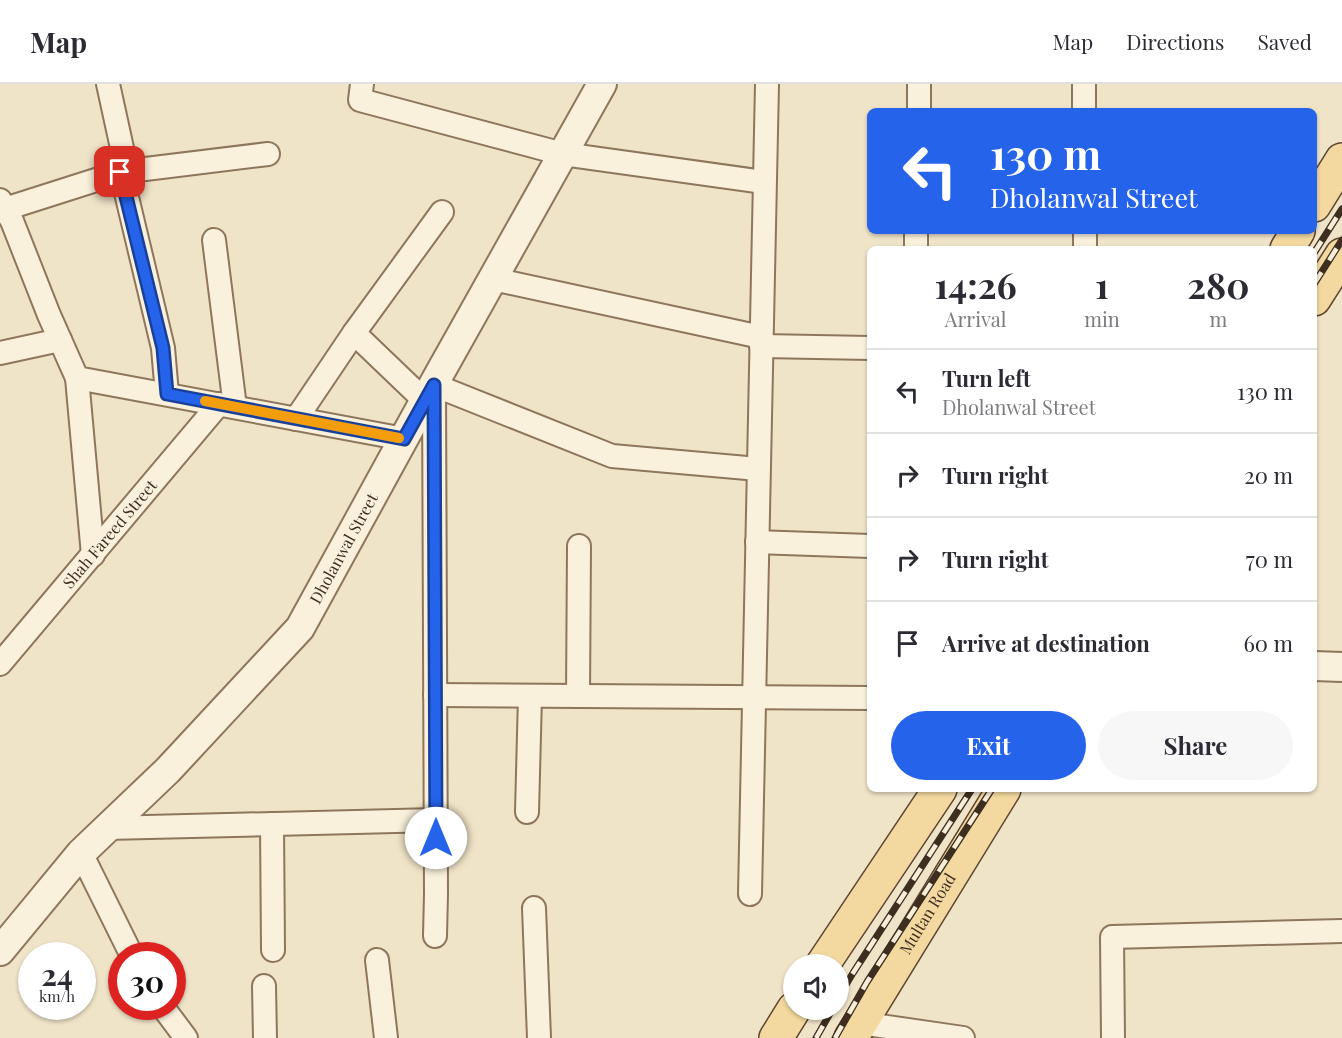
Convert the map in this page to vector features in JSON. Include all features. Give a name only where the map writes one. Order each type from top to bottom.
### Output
[{"type":"main road","points":[[1317,200],[1342,160]]},
{"type":"main road","points":[[1317,294],[1342,255]]},
{"type":"main road","points":[[830,954],[938,792]]},
{"type":"main road","name":"Multan Road","points":[[855,1031],[1002,792]]},
{"type":"main road","points":[[776,1038],[787,1020]]},
{"type":"street","points":[[108,84],[124,172],[163,348],[167,394]]},
{"type":"street","points":[[362,84],[360,100],[563,154],[764,182]]},
{"type":"street","name":"Dholanwal Street","points":[[0,951],[81,853],[168,770],[300,628],[602,84]]},
{"type":"street","points":[[750,894],[766,84]]},
{"type":"street","points":[[919,108],[920,84]]},
{"type":"street","points":[[1084,84],[1084,108]]},
{"type":"street","points":[[93,555],[77,378],[3,204],[124,172],[268,154]]},
{"type":"street","points":[[296,418],[354,333],[442,212]]},
{"type":"street","points":[[214,240],[227,405]]},
{"type":"street","points":[[493,279],[761,342],[867,348]]},
{"type":"street","points":[[354,333],[429,393],[612,456],[758,469]]},
{"type":"street","points":[[0,353],[60,340]]},
{"type":"street","points":[[77,378],[404,439]]},
{"type":"street","points":[[429,393],[435,695],[435,936]]},
{"type":"street","name":"Shah Fareed Street","points":[[0,664],[93,555],[227,405]]},
{"type":"street","points":[[757,542],[867,546]]},
{"type":"street","points":[[578,696],[579,546]]},
{"type":"street","points":[[1317,666],[1342,667]]},
{"type":"street","points":[[435,695],[867,698]]},
{"type":"street","points":[[527,812],[530,696]]},
{"type":"street","points":[[107,828],[436,820]]},
{"type":"street","points":[[272,824],[273,950]]},
{"type":"street","points":[[81,853],[125,942]]},
{"type":"street","points":[[534,908],[539,1038]]},
{"type":"street","points":[[1113,1038],[1112,937],[1342,931]]},
{"type":"street","points":[[377,960],[386,1038]]},
{"type":"street","points":[[264,986],[265,1038]]},
{"type":"street","points":[[172,1020],[186,1038]]},
{"type":"street","points":[[855,1031],[963,1038]]},
{"type":"railway","points":[[1317,248],[1342,209]]},
{"type":"railway","points":[[1317,279],[1342,240]]},
{"type":"railway","points":[[849,980],[970,792]]},
{"type":"railway","points":[[835,1038],[867,982],[990,792]]},
{"type":"railway","points":[[816,1038],[826,1020]]},
{"type":"slow traffic","points":[[205,401],[399,438]]},
{"type":"route","points":[[120,172],[163,348],[167,394],[404,439],[434,385],[436,838]]}]
